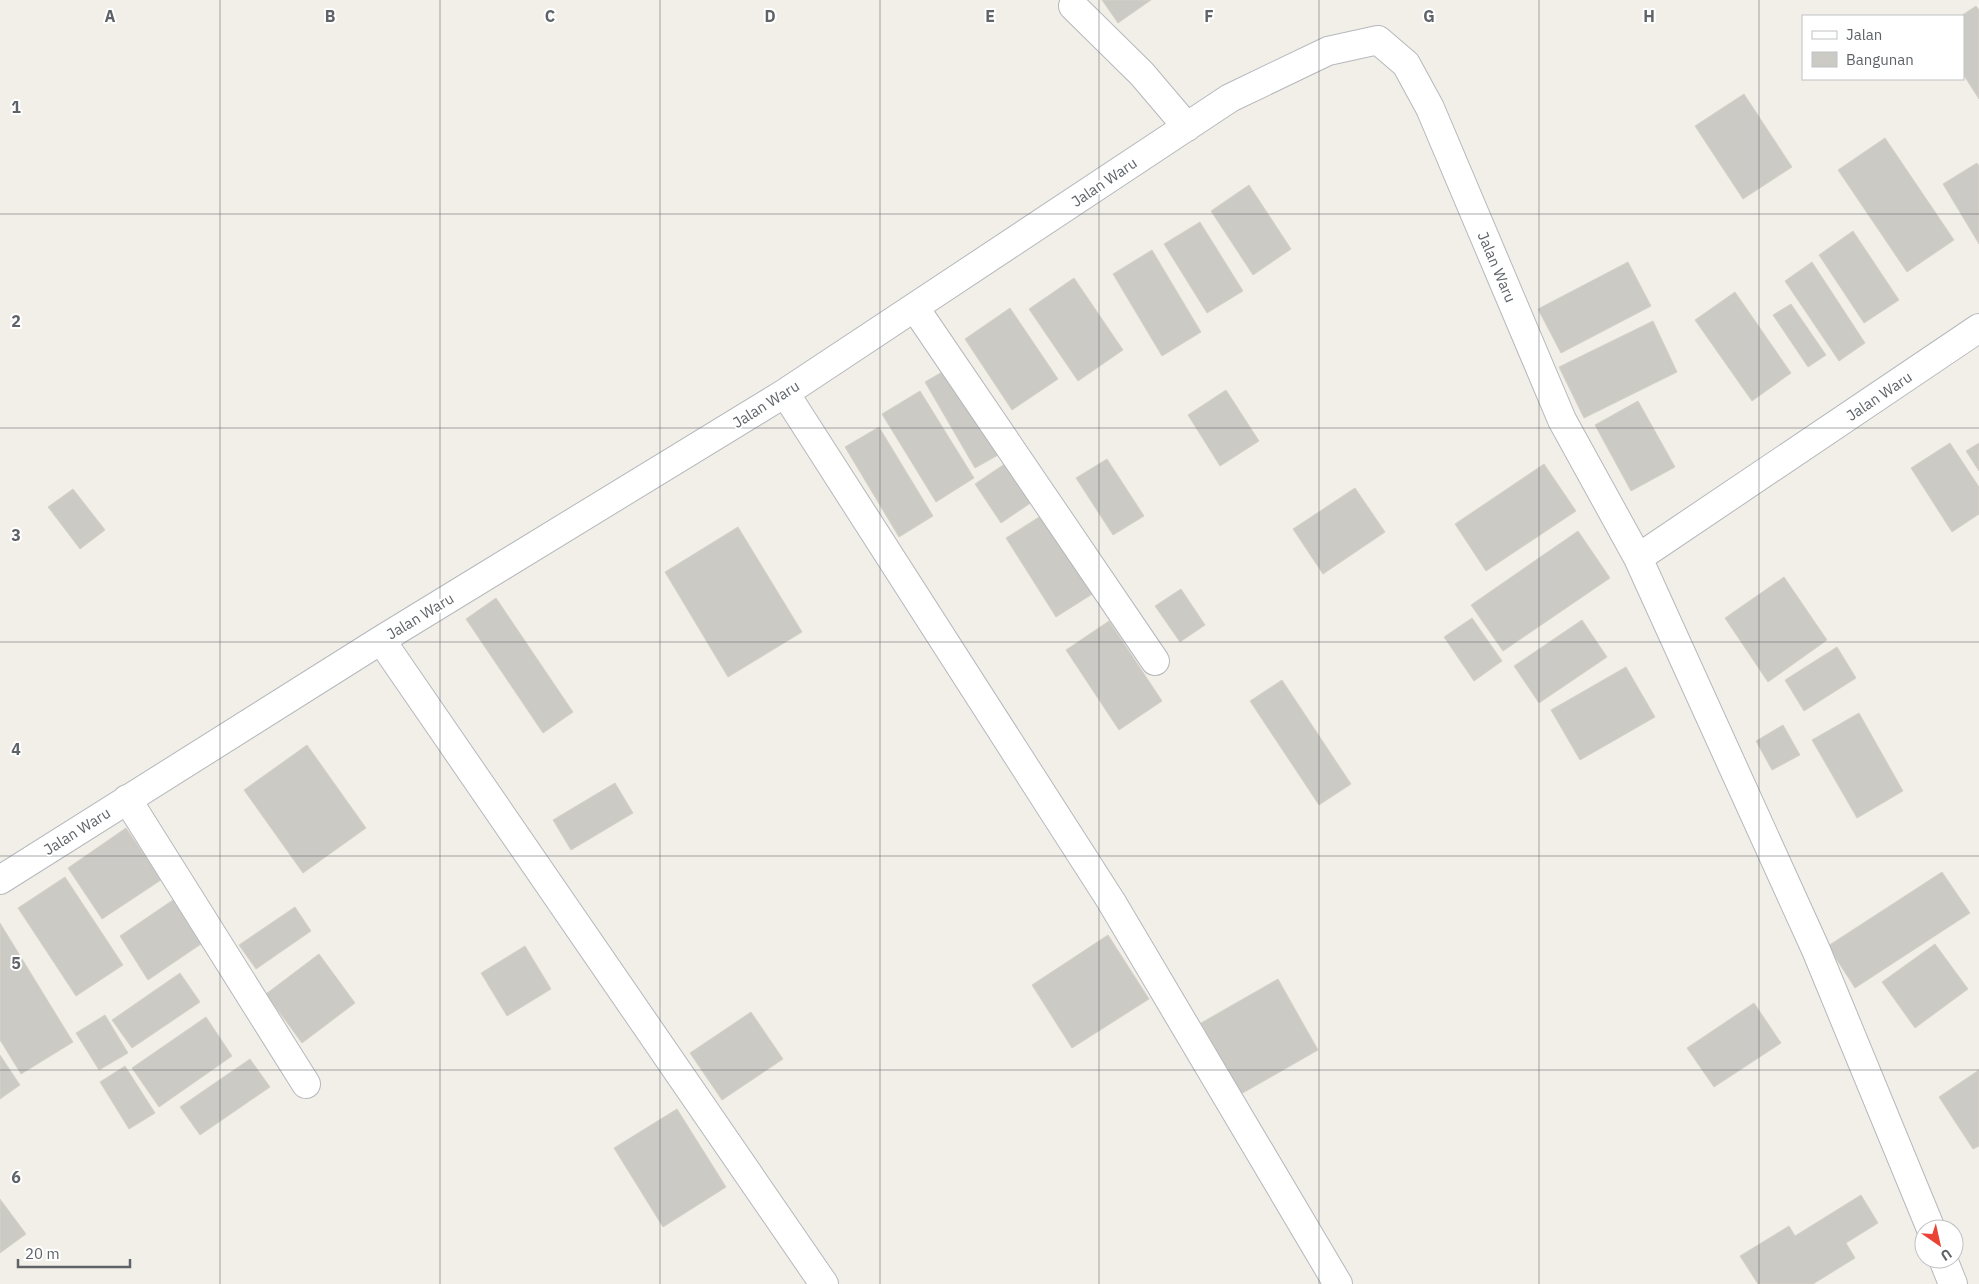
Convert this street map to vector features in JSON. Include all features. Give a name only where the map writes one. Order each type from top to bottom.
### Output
[{"type":"street","points":[[1073,6],[1142,74],[1187,126]]},
{"type":"street","name":"Jalan Waru","points":[[0,880],[381,640],[785,393],[1230,98],[1328,51],[1378,40],[1406,64],[1430,108],[1562,420],[1638,558],[1979,328]]},
{"type":"street","points":[[915,308],[1155,661]]},
{"type":"street","points":[[785,393],[1111,901],[1338,1284]]},
{"type":"street","points":[[1638,558],[1816,950],[1927,1219]]},
{"type":"street","points":[[381,640],[824,1284]]},
{"type":"street","points":[[127,799],[306,1084]]},
{"type":"street","points":[[1947,1269],[1953,1284]]},
{"type":"building","points":[[1102,0],[1151,0],[1118,23]]},
{"type":"building","points":[[1976,6],[1979,10],[1979,99],[1964,76],[1962,15]]},
{"type":"building","points":[[1744,94],[1792,167],[1743,199],[1695,126]]},
{"type":"building","points":[[1885,138],[1954,240],[1907,272],[1838,170]]},
{"type":"building","points":[[1977,163],[1979,166],[1979,244],[1943,184]]},
{"type":"building","points":[[1249,185],[1291,249],[1253,275],[1211,211]]},
{"type":"building","points":[[1200,222],[1243,291],[1207,313],[1164,244]]},
{"type":"building","points":[[1853,231],[1899,300],[1864,323],[1819,255]]},
{"type":"building","points":[[1152,250],[1201,332],[1162,356],[1113,274]]},
{"type":"building","points":[[1628,262],[1651,306],[1561,353],[1538,309]]},
{"type":"building","points":[[1812,262],[1865,343],[1839,361],[1785,281]]},
{"type":"building","points":[[1074,278],[1123,350],[1078,381],[1029,309]]},
{"type":"building","points":[[1735,292],[1791,373],[1752,401],[1695,320]]},
{"type":"building","points":[[1791,304],[1826,355],[1808,367],[1773,315]]},
{"type":"building","points":[[1010,308],[1058,379],[1012,410],[965,339]]},
{"type":"building","points":[[1653,321],[1677,372],[1584,418],[1559,367]]},
{"type":"building","points":[[949,368],[1000,454],[975,468],[925,382]]},
{"type":"building","points":[[1226,390],[1259,441],[1220,466],[1188,415]]},
{"type":"building","points":[[920,391],[974,478],[936,502],[882,414]]},
{"type":"building","points":[[1638,401],[1675,467],[1631,491],[1595,425]]},
{"type":"building","points":[[879,427],[933,516],[899,537],[845,447]]},
{"type":"building","points":[[1950,443],[1979,487],[1979,514],[1952,532],[1911,468]]},
{"type":"building","points":[[1979,443],[1979,471],[1966,451]]},
{"type":"building","points":[[1107,459],[1144,516],[1113,535],[1076,478]]},
{"type":"building","points":[[1009,461],[1035,500],[1001,523],[975,484]]},
{"type":"building","points":[[1544,464],[1576,511],[1486,571],[1455,524]]},
{"type":"building","points":[[1355,488],[1385,532],[1323,574],[1293,529]]},
{"type":"building","points":[[73,489],[105,530],[80,549],[48,507]]},
{"type":"building","points":[[1047,512],[1097,591],[1056,617],[1006,538]]},
{"type":"building","points":[[738,527],[802,632],[728,677],[665,572]]},
{"type":"building","points":[[1578,531],[1610,578],[1503,651],[1471,605]]},
{"type":"building","points":[[1784,577],[1827,640],[1768,682],[1725,618]]},
{"type":"building","points":[[1181,589],[1205,625],[1180,642],[1155,606]]},
{"type":"building","points":[[496,598],[573,712],[543,733],[466,619]]},
{"type":"building","points":[[1472,618],[1502,661],[1474,681],[1444,637]]},
{"type":"building","points":[[1582,620],[1607,657],[1539,703],[1514,666]]},
{"type":"building","points":[[1109,621],[1162,701],[1119,730],[1066,650]]},
{"type":"building","points":[[1837,647],[1856,678],[1804,711],[1785,680]]},
{"type":"building","points":[[1626,667],[1655,717],[1580,760],[1551,710]]},
{"type":"building","points":[[1282,680],[1351,784],[1319,805],[1250,701]]},
{"type":"building","points":[[1859,713],[1903,791],[1857,818],[1812,740]]},
{"type":"building","points":[[1783,725],[1800,755],[1772,770],[1756,741]]},
{"type":"building","points":[[307,745],[366,828],[303,873],[244,790]]},
{"type":"building","points":[[615,783],[633,813],[571,850],[553,820]]},
{"type":"building","points":[[126,828],[161,880],[102,919],[68,868]]},
{"type":"building","points":[[1942,872],[1970,913],[1855,988],[1828,946]]},
{"type":"building","points":[[65,877],[123,965],[76,996],[18,908]]},
{"type":"building","points":[[173,900],[201,944],[148,980],[120,936]]},
{"type":"building","points":[[295,907],[311,931],[256,969],[239,945]]},
{"type":"building","points":[[0,923],[73,1042],[21,1074],[0,1040]]},
{"type":"building","points":[[1108,935],[1149,999],[1072,1048],[1032,985]]},
{"type":"building","points":[[1935,944],[1968,989],[1915,1028],[1882,982]]},
{"type":"building","points":[[525,946],[551,989],[507,1016],[481,973]]},
{"type":"building","points":[[319,954],[355,1003],[302,1043],[266,994]]},
{"type":"building","points":[[180,973],[200,1002],[132,1048],[112,1020]]},
{"type":"building","points":[[1278,979],[1318,1050],[1241,1094],[1201,1023]]},
{"type":"building","points":[[1754,1003],[1781,1043],[1714,1087],[1687,1048]]},
{"type":"building","points":[[751,1012],[783,1059],[722,1100],[690,1053]]},
{"type":"building","points":[[105,1015],[128,1053],[99,1070],[76,1033]]},
{"type":"building","points":[[206,1017],[232,1056],[159,1107],[132,1068]]},
{"type":"building","points":[[0,1055],[20,1085],[0,1099]]},
{"type":"building","points":[[250,1059],[270,1087],[200,1135],[180,1107]]},
{"type":"building","points":[[125,1066],[155,1113],[129,1129],[100,1082]]},
{"type":"building","points":[[1979,1070],[1979,1146],[1973,1149],[1939,1097]]},
{"type":"building","points":[[677,1109],[726,1187],[663,1227],[614,1148]]},
{"type":"building","points":[[1861,1195],[1878,1223],[1846,1243],[1855,1258],[1813,1284],[1758,1284],[1740,1256],[1789,1226],[1795,1236]]},
{"type":"building","points":[[0,1199],[26,1234],[0,1253]]}]
